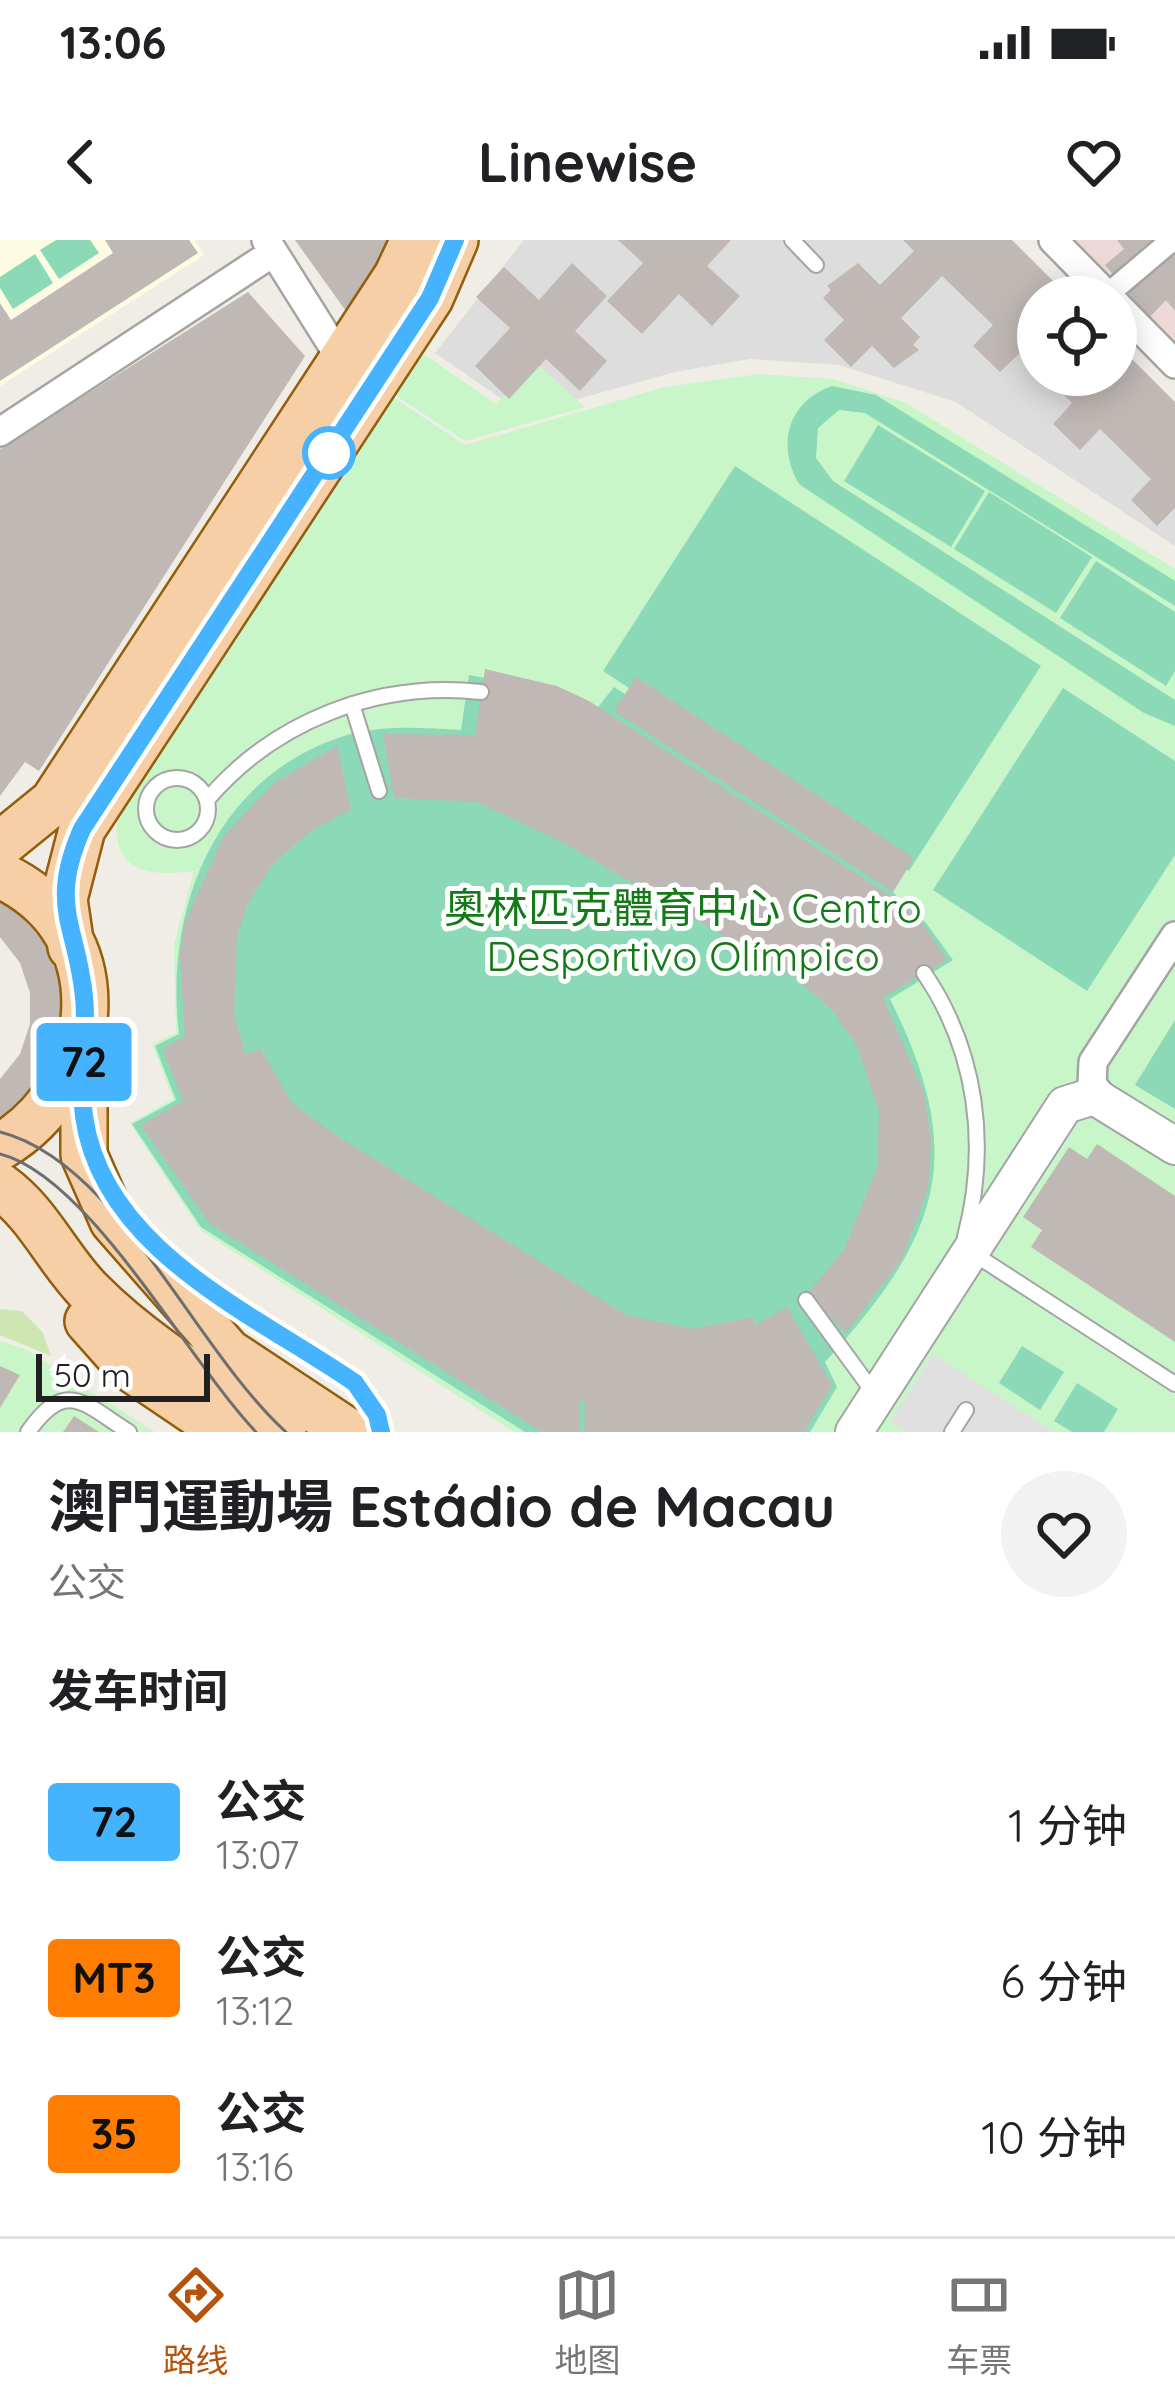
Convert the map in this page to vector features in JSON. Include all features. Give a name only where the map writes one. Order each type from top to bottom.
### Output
[{"type":"main road","points":[[0,845],[53,802],[342,361],[414,240]]},
{"type":"main road","points":[[71,947],[65,887],[82,829],[430,298],[454,240]]},
{"type":"main road","points":[[0,875],[47,910],[71,947],[82,977],[84,1155],[113,1220],[167,1288],[256,1375],[350,1432]]},
{"type":"main road","points":[[0,1147],[41,1118],[58,1099],[80,1053],[84,1028]]},
{"type":"main road","points":[[0,1186],[49,1236],[86,1288],[133,1330],[283,1432]]},
{"type":"main road","points":[[49,1236],[84,1316],[106,1345],[151,1384],[224,1432]]},
{"type":"street","points":[[430,298],[468,240]]},
{"type":"street","points":[[1053,240],[1088,276]]},
{"type":"street","points":[[1135,276],[1172,240]]},
{"type":"street","points":[[0,432],[268,247],[342,361]]},
{"type":"street","points":[[1137,325],[1175,364]]},
{"type":"street","points":[[1105,1101],[1092,1084],[1094,1063],[1175,936]]},
{"type":"street","points":[[868,1417],[1066,1105],[1084,1096],[1105,1101],[1175,1146]]},
{"type":"lane","points":[[792,240],[816,265]]},
{"type":"lane","points":[[207,800],[191,782],[167,780],[149,797],[149,821],[163,837],[188,839],[204,826],[207,800],[273,741],[352,704],[415,691],[482,692]]},
{"type":"lane","points":[[352,704],[379,791]]},
{"type":"lane","points":[[924,973],[962,1049],[978,1136],[965,1237],[928,1318]]},
{"type":"lane","points":[[84,1114],[110,1189],[137,1231],[156,1250],[355,1383],[377,1415],[382,1432]]},
{"type":"lane","points":[[971,1252],[1175,1384]]},
{"type":"lane","points":[[806,1300],[868,1417]]},
{"type":"lane","points":[[28,1432],[50,1403],[67,1399],[83,1402],[129,1432]]},
{"type":"lane","points":[[952,1432],[966,1410]]},
{"type":"shaded area","points":[[0,240],[195,240],[204,255],[0,386]]},
{"type":"shaded area","points":[[524,240],[1012,240],[1048,276],[1017,276],[1017,396],[1137,396],[1137,385],[1175,402],[1175,546],[956,402],[839,365],[750,359],[675,372],[524,414],[435,353]]},
{"type":"shaded area","points":[[1068,240],[1175,240],[1175,357],[1137,315],[1137,276],[1101,276]]},
{"type":"shaded area","points":[[933,1354],[1054,1432],[907,1432],[890,1422]]},
{"type":"green space","points":[[56,240],[90,240],[99,253],[59,279],[40,250]]},
{"type":"green space","points":[[35,254],[53,283],[13,309],[0,288],[0,277]]},
{"type":"green space","points":[[421,352],[496,404],[535,362],[585,407],[465,441],[392,393]]},
{"type":"green space","name":"奧林匹克體育中心 Centro Desportivo Olímpico","points":[[759,374],[833,379],[906,403],[1175,569],[1175,1432],[514,1432],[200,1230],[130,1123],[173,1099],[152,1044],[176,1033],[174,944],[194,871],[159,873],[132,865],[118,844],[119,806],[391,396],[465,445],[665,387]]},
{"type":"green space","points":[[832,386],[876,395],[1175,581],[1175,606],[865,413],[839,410],[818,428],[816,458],[833,481],[1175,700],[1175,726],[1144,713],[799,484],[788,454],[790,426],[805,402]]},
{"type":"green space","points":[[878,425],[985,491],[951,547],[844,481]]},
{"type":"green space","points":[[735,466],[1041,666],[909,871],[603,671]]},
{"type":"green space","points":[[989,492],[1092,557],[1056,613],[954,549]]},
{"type":"green space","points":[[1096,561],[1175,612],[1175,671],[1166,686],[1060,618]]},
{"type":"green space","points":[[469,675],[545,690],[594,712],[614,687],[896,870],[885,885],[926,923],[953,960],[890,999],[915,1055],[929,1105],[934,1150],[930,1192],[917,1233],[895,1274],[825,1362],[837,1387],[810,1432],[525,1432],[201,1227],[132,1124],[176,1100],[155,1046],[179,1034],[176,987],[190,897],[230,817],[260,784],[297,757],[341,737],[385,729],[461,730]]},
{"type":"green space","points":[[1063,688],[1175,761],[1175,855],[1087,991],[933,890]]},
{"type":"green space","points":[[1175,1020],[1175,1109],[1135,1085]]},
{"type":"green space","points":[[0,1309],[22,1311],[43,1333],[51,1356],[0,1335]]},
{"type":"green space","points":[[0,1341],[25,1349],[155,1432],[0,1432]]},
{"type":"green space","points":[[1022,1346],[1064,1372],[1040,1410],[999,1383]]},
{"type":"green space","points":[[1077,1383],[1118,1409],[1104,1432],[1072,1432],[1054,1421]]},
{"type":"building","points":[[105,240],[189,240],[198,253],[0,381],[0,303],[11,320],[113,253]]},
{"type":"building","points":[[295,240],[393,240],[348,314]]},
{"type":"building","points":[[618,240],[731,240],[707,266],[740,296],[712,326],[679,294],[642,334],[607,301],[643,263]]},
{"type":"building","points":[[903,240],[1012,240],[1048,276],[1017,276],[1017,356],[1000,372],[973,346],[993,325],[942,276],[901,318],[920,337],[913,345],[919,350],[894,368],[872,346],[851,367],[824,340],[844,320],[823,298],[831,290],[827,286],[858,263],[880,285],[914,251]]},
{"type":"building","points":[[1117,240],[1153,240],[1159,246],[1123,276],[1115,276],[1105,265],[1124,249]]},
{"type":"building","points":[[1175,244],[1175,311],[1166,300],[1149,318],[1137,303],[1134,276]]},
{"type":"building","points":[[572,263],[607,296],[575,331],[607,361],[580,391],[546,359],[509,399],[475,366],[510,328],[476,297],[504,267],[539,300]]},
{"type":"building","points":[[248,292],[305,356],[39,771],[25,762],[0,796],[0,449]]},
{"type":"building","points":[[1137,364],[1175,402],[1175,508],[1157,526],[1131,500],[1151,479],[1100,429],[1080,450],[1053,424],[1072,403],[1065,396],[1137,396]]},
{"type":"building","points":[[485,669],[557,686],[589,701],[897,900],[922,923],[947,960],[883,997],[924,1093],[931,1139],[928,1189],[902,1259],[846,1333],[808,1293],[844,1250],[877,1168],[879,1111],[857,1046],[832,1010],[796,978],[564,843],[477,802],[394,798],[383,734],[475,735]]},
{"type":"building","points":[[636,677],[914,858],[893,892],[614,711]]},
{"type":"building","points":[[337,746],[351,809],[308,833],[272,865],[247,905],[237,937],[234,1015],[246,1055],[260,1048],[292,1103],[334,1134],[626,1315],[693,1329],[753,1317],[755,1325],[787,1307],[832,1385],[804,1432],[584,1432],[585,1402],[580,1400],[579,1432],[542,1432],[210,1224],[141,1125],[183,1101],[163,1049],[185,1036],[180,956],[185,922],[223,837],[274,783]]},
{"type":"building","points":[[0,902],[16,911],[44,942],[60,981],[63,1024],[53,1065],[29,1101],[0,1123],[0,1079],[20,1054],[30,1024],[30,993],[20,963],[0,937]]},
{"type":"building","points":[[1097,1144],[1175,1196],[1175,1342],[1031,1247],[1042,1230],[1023,1217],[1069,1147],[1087,1159]]},
{"type":"building","points":[[0,1366],[20,1375],[0,1408]]},
{"type":"building","points":[[74,1416],[99,1432],[63,1432]]},
{"type":"tram line","points":[[0,1132],[42,1150],[82,1180],[153,1262],[252,1397],[286,1432]]},
{"type":"tram line","points":[[0,1154],[34,1170],[103,1233],[256,1432]]},
{"type":"bus line","name":"72","points":[[381,1432],[366,1394],[355,1383],[156,1250],[123,1212],[91,1144],[84,1114],[85,1003],[64,899],[72,851],[82,829],[430,298],[455,240]]}]
